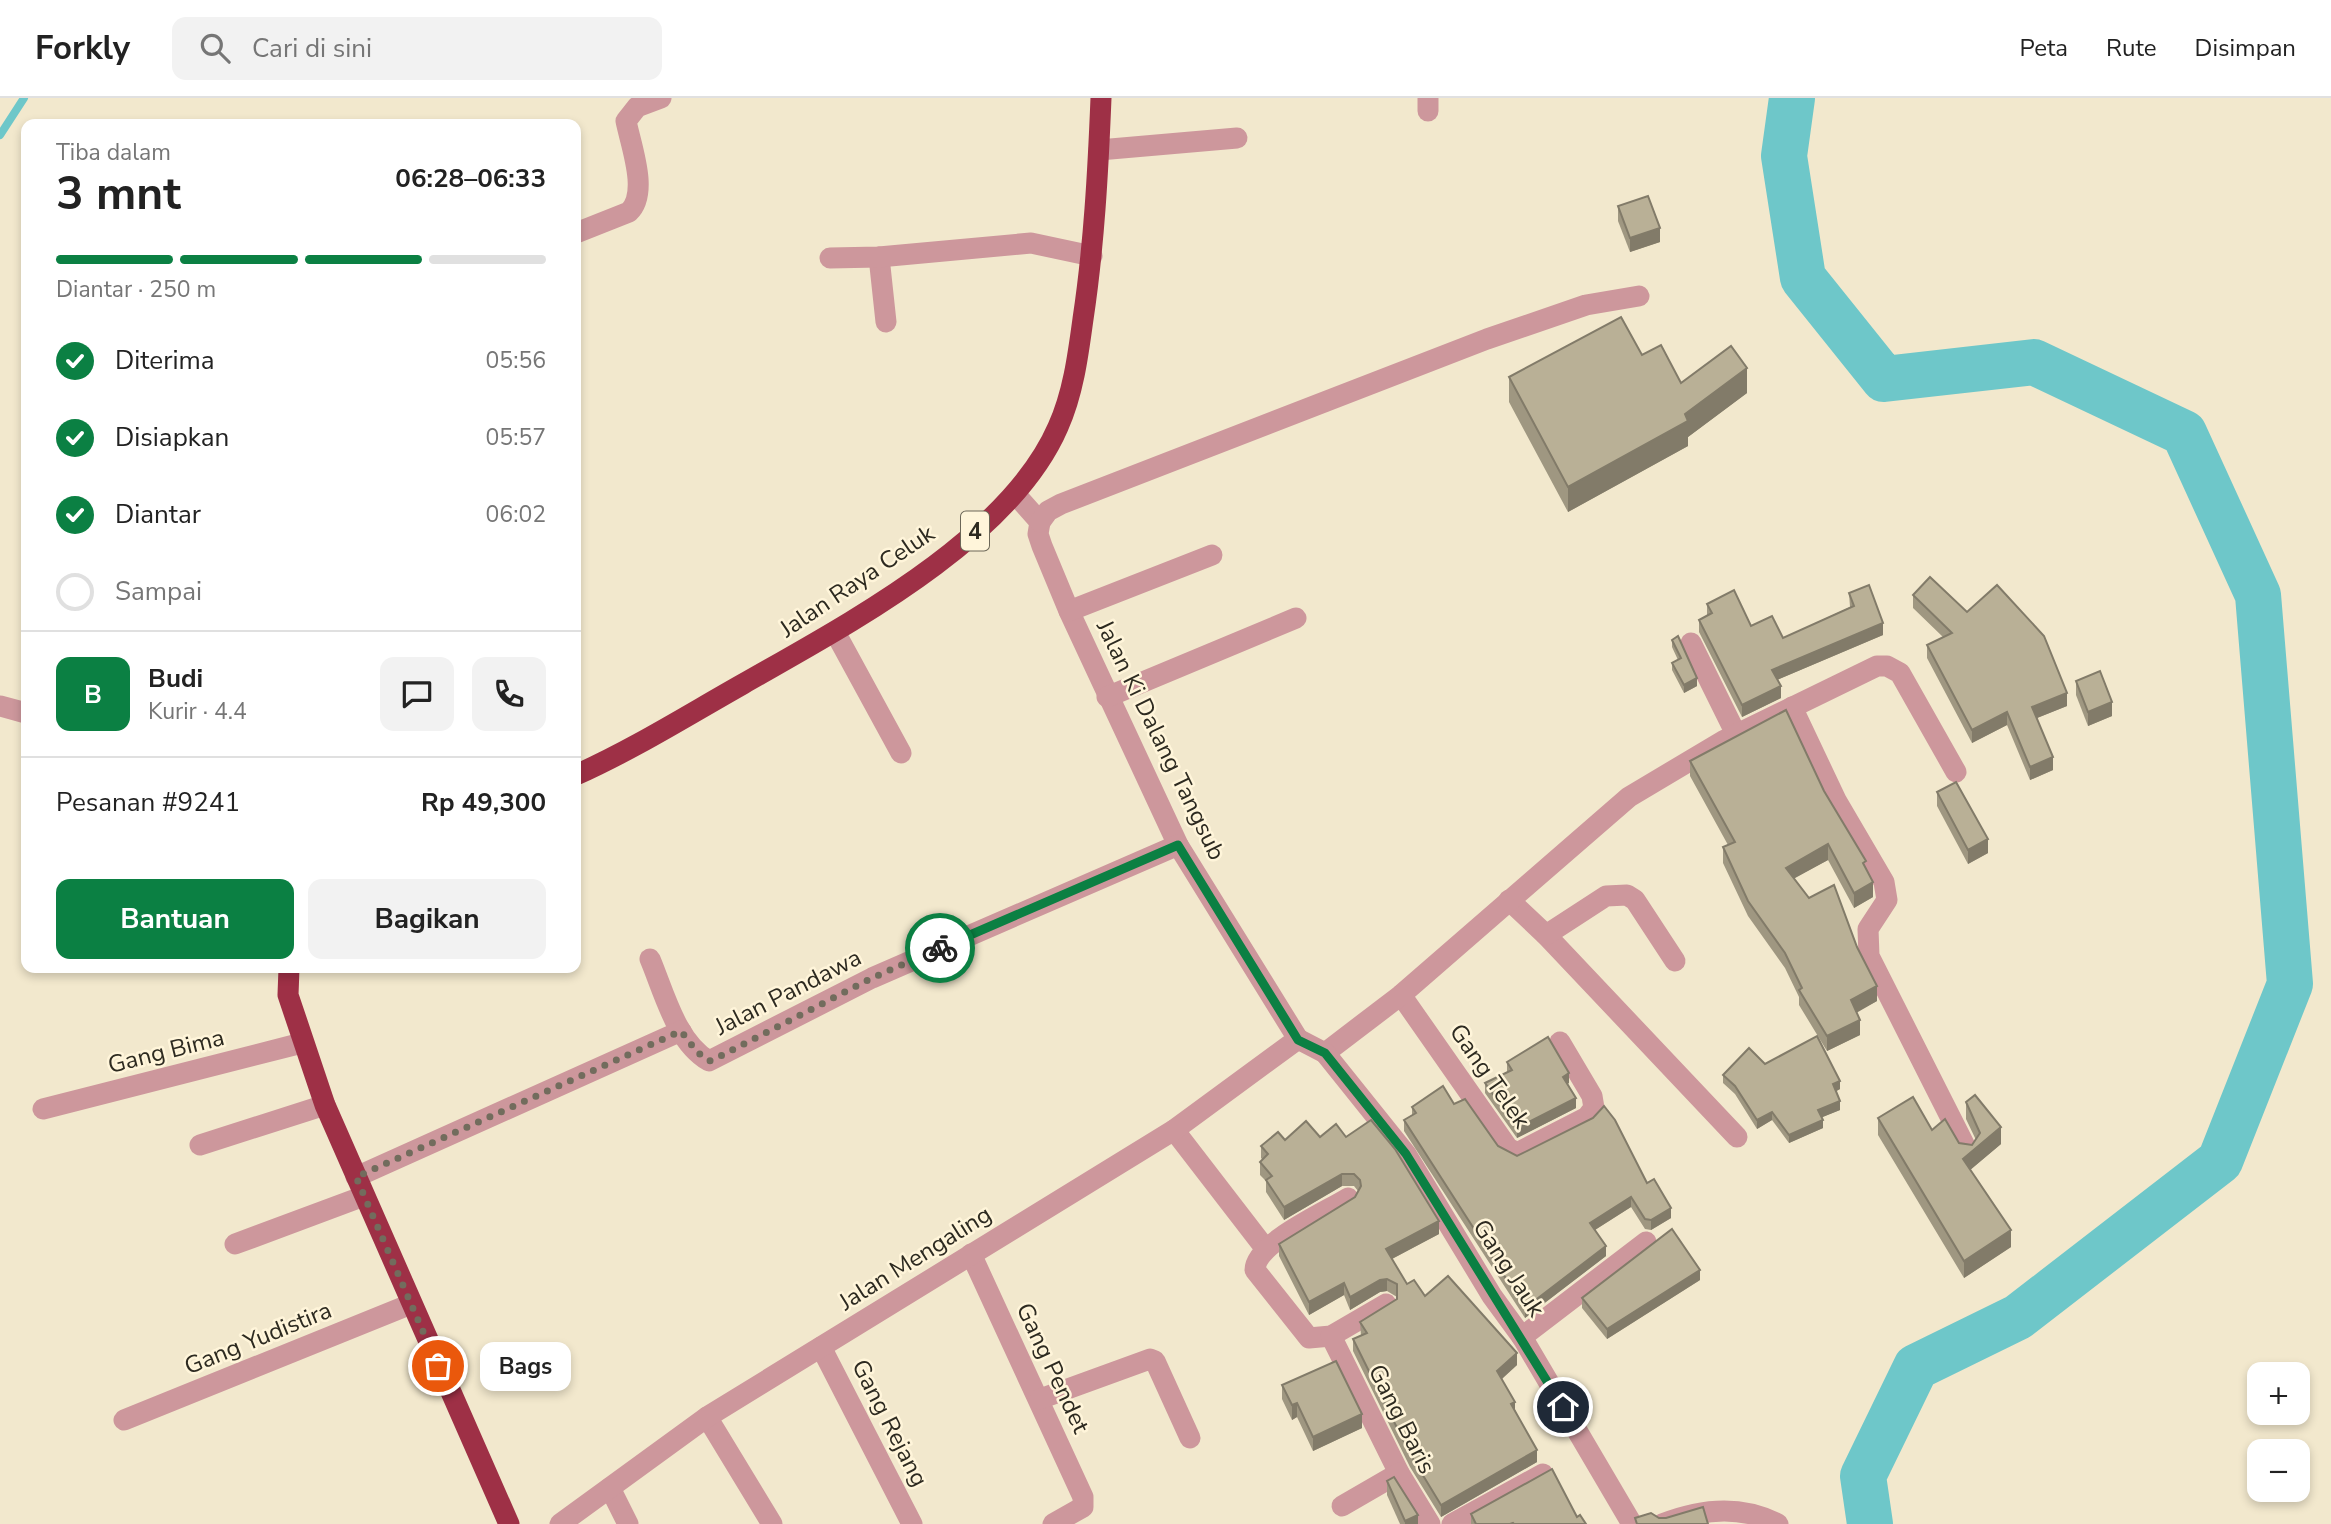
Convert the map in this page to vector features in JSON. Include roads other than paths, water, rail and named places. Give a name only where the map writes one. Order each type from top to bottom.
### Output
[{"type":"highway","name":"Jalan Raya Celuk","points":[[581,772],[664,729],[835,632],[934,564],[1016,495],[1042,459],[1059,425],[1076,369],[1093,256],[1101,98]]},
{"type":"highway","points":[[289,973],[288,995],[325,1105],[509,1524]]},
{"type":"street","points":[[581,231],[629,212],[636,206],[638,194],[626,121],[636,107],[661,98]]},
{"type":"street","points":[[1099,150],[1237,138]]},
{"type":"street","points":[[830,258],[879,257],[1031,243],[1093,256]]},
{"type":"street","points":[[879,257],[886,322]]},
{"type":"street","points":[[1016,495],[1040,522],[1048,511],[1061,504],[1487,339],[1586,305],[1639,296]]},
{"type":"street","name":"Jalan Ki Dalang Tangsub","points":[[1040,522],[1038,534],[1041,547],[1107,697],[1178,845],[1298,1040]]},
{"type":"street","points":[[1069,611],[1212,555]]},
{"type":"street","points":[[1107,697],[1296,618]]},
{"type":"street","points":[[835,632],[901,753]]},
{"type":"street","points":[[1690,643],[1736,734]]},
{"type":"street","points":[[1298,1040],[1325,1053],[1401,995],[1629,797],[1736,734],[1877,666],[1887,666],[1899,673],[1905,681],[1956,772]]},
{"type":"street","points":[[0,706],[21,712]]},
{"type":"street","points":[[1792,707],[1836,800],[1884,882],[1887,900],[1868,929],[1869,956],[1968,1150]]},
{"type":"street","name":"Jalan Pandawa","points":[[236,1244],[681,1031],[697,1052],[709,1061],[713,1060],[872,978],[1178,845]]},
{"type":"street","points":[[1546,935],[1606,896],[1627,895],[1635,900],[1675,961]]},
{"type":"street","points":[[1509,901],[1546,935],[1737,1137]]},
{"type":"street","points":[[650,959],[681,1031]]},
{"type":"street","name":"Gang Telek","points":[[1401,995],[1508,1148],[1517,1153],[1587,1117],[1594,1108],[1592,1096],[1560,1042]]},
{"type":"street","name":"Jalan Mengaling","points":[[561,1524],[707,1418],[1174,1130],[1298,1040]]},
{"type":"street","name":"Gang Bima","points":[[43,1109],[302,1043]]},
{"type":"street","name":"Gang Jauk","points":[[1325,1053],[1406,1154],[1492,1296],[1522,1337],[1632,1524]]},
{"type":"street","points":[[200,1145],[325,1105]]},
{"type":"street","points":[[1174,1130],[1265,1248]]},
{"type":"street","points":[[1348,1198],[1265,1248],[1255,1262],[1257,1275],[1304,1335],[1317,1339],[1331,1336],[1387,1304]]},
{"type":"street","points":[[1522,1337],[1646,1242]]},
{"type":"street","name":"Gang Pendet","points":[[971,1254],[1040,1399],[1084,1505],[1053,1524]]},
{"type":"street","name":"Gang Yudistira","points":[[124,1420],[411,1304]]},
{"type":"street","name":"Gang Baris","points":[[1331,1336],[1399,1473],[1430,1524]]},
{"type":"street","name":"Gang Rejang","points":[[821,1347],[912,1524]]},
{"type":"street","points":[[1040,1399],[1150,1359],[1155,1362],[1190,1438]]},
{"type":"street","points":[[707,1418],[772,1524]]},
{"type":"street","points":[[1342,1506],[1399,1473]]},
{"type":"street","points":[[1452,1524],[1543,1474]]},
{"type":"street","points":[[610,1488],[628,1524]]},
{"type":"street","points":[[1662,1524],[1706,1511],[1744,1511],[1778,1524]]},
{"type":"waterway","points":[[0,135],[24,98]]},
{"type":"waterway","points":[[1792,98],[1784,156],[1803,278],[1884,379],[2034,362],[2184,433],[2258,595],[2290,984],[2220,1161],[2018,1317],[1916,1367],[1863,1476],[1870,1524]]},
{"type":"place","name":"Bags","points":[[438,1366]]}]
